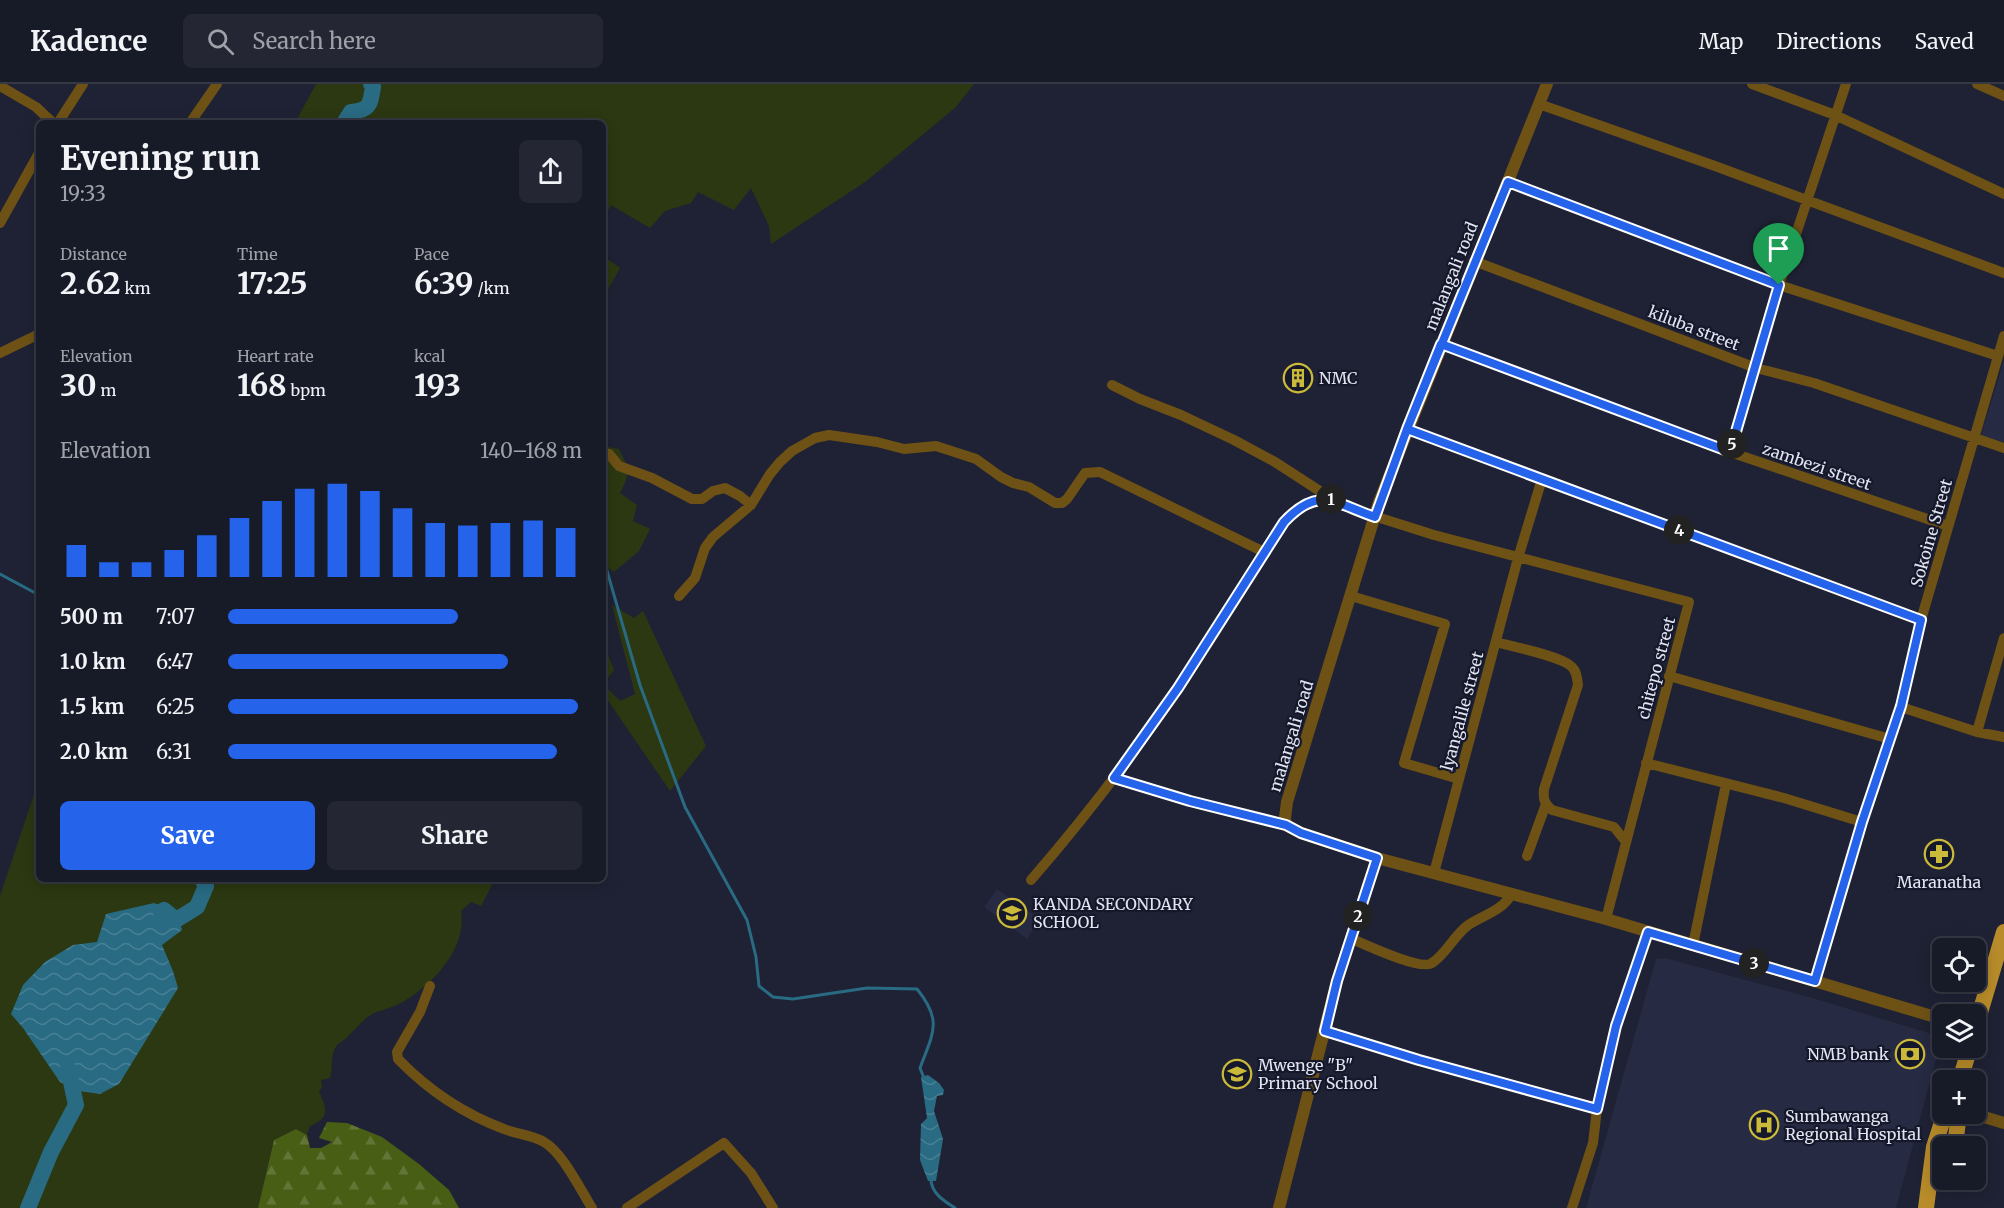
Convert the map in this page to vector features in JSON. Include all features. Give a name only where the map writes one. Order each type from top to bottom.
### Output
[{"type":"highway","points":[[1983,1004],[2004,932]]},
{"type":"highway","points":[[1926,1205],[1932,1178]]},
{"type":"highway","points":[[1926,1205],[1933,1190]]},
{"type":"street","points":[[60,120],[82,84]]},
{"type":"street","points":[[192,120],[217,84]]},
{"type":"street","name":"malangali road","points":[[1286,825],[1287,802],[1375,517],[1407,429],[1546,84]]},
{"type":"street","points":[[1752,84],[1835,115],[2004,194]]},
{"type":"street","points":[[1730,452],[1779,285],[1846,84]]},
{"type":"street","points":[[1977,84],[2004,96]]},
{"type":"street","points":[[0,86],[36,107],[50,120]]},
{"type":"street","points":[[1539,104],[1716,166],[2004,273]]},
{"type":"street","points":[[0,223],[36,158]]},
{"type":"street","points":[[1508,182],[1779,285],[1998,356]]},
{"type":"street","name":"kiluba street","points":[[1474,261],[1756,368],[1814,383],[2004,448]]},
{"type":"street","points":[[0,353],[36,335]]},
{"type":"street","name":"Sokoine Street","points":[[1815,981],[1862,822],[1901,706],[1921,620],[2004,336]]},
{"type":"street","name":"zambezi street","points":[[1441,344],[1730,452],[1948,526]]},
{"type":"street","name":"chitepo street","points":[[1112,385],[1234,440],[1275,462],[1332,499],[1375,517],[1518,558],[1693,602],[1669,676],[1606,919]]},
{"type":"street","points":[[1407,429],[1921,620]]},
{"type":"street","points":[[680,596],[695,578],[705,548],[713,537],[751,505],[770,474],[792,451],[815,438],[829,435],[877,442],[904,449],[936,446],[976,459],[1001,477],[1029,487],[1055,503],[1062,503],[1067,499],[1085,473],[1100,472],[1264,552]]},
{"type":"street","points":[[606,454],[619,466],[652,478],[692,499],[702,499],[725,488],[751,505]]},
{"type":"street","name":"lyangalile street","points":[[1434,873],[1518,558],[1542,479]]},
{"type":"street","points":[[1031,880],[1114,778],[1196,661],[1284,522],[1298,507],[1332,499]]},
{"type":"street","points":[[1351,596],[1445,624],[1404,763],[1459,779]]},
{"type":"street","points":[[1977,732],[2004,638]]},
{"type":"street","points":[[1496,642],[1571,665],[1576,673],[1578,685],[1544,789],[1543,799],[1552,810],[1614,827],[1626,842]]},
{"type":"street","points":[[1669,676],[1890,739]]},
{"type":"street","points":[[1901,706],[1977,732],[2004,737]]},
{"type":"street","points":[[1646,763],[1784,798],[1862,822]]},
{"type":"street","points":[[1114,778],[1190,801],[1286,825],[1301,833],[1377,858],[1606,919],[1932,1016]]},
{"type":"street","points":[[1693,945],[1726,784]]},
{"type":"street","points":[[1527,856],[1545,804]]},
{"type":"street","points":[[1279,1208],[1337,981],[1377,858]]},
{"type":"street","points":[[1350,938],[1416,964],[1428,966],[1434,963],[1457,934],[1479,918],[1502,906],[1511,895]]},
{"type":"street","points":[[1572,1208],[1593,1143],[1597,1109],[1616,1026],[1648,932]]},
{"type":"street","points":[[430,986],[420,1012],[397,1052],[398,1059],[426,1086],[479,1119],[505,1130],[543,1141],[563,1163],[592,1208]]},
{"type":"street","points":[[1325,1031],[1419,1060],[1597,1109]]},
{"type":"street","points":[[1986,1118],[2004,1123]]},
{"type":"street","points":[[627,1208],[724,1143],[751,1173],[773,1208]]},
{"type":"shaded area","points":[[2004,360],[2004,442],[1981,436]]},
{"type":"shaded area","name":"KANDA SECONDARY SCHOOL","points":[[997,889],[1040,919],[1027,939],[984,907]]},
{"type":"shaded area","name":"Sumbawanga Regional Hospital","points":[[1665,958],[1809,997],[1932,1034],[1932,1058],[1936,1058],[1896,1208],[1586,1208],[1656,959]]},
{"type":"green space","points":[[316,84],[974,84],[955,108],[865,182],[771,244],[769,226],[751,188],[734,210],[698,192],[691,203],[665,211],[650,228],[611,205],[606,214],[606,120],[297,120]]},
{"type":"green space","points":[[606,258],[620,268],[606,293]]},
{"type":"green space","points":[[606,447],[619,449],[625,461],[627,475],[620,493],[637,505],[633,521],[650,529],[639,551],[614,572],[606,566]]},
{"type":"green space","points":[[612,605],[634,618],[643,611],[706,746],[670,791],[606,699],[606,687],[620,701],[635,694]]},
{"type":"green space","points":[[606,650],[614,670],[606,680]]},
{"type":"green space","points":[[36,789],[36,882],[493,882],[481,906],[471,902],[461,911],[462,925],[459,939],[453,953],[434,978],[411,997],[369,1016],[335,1048],[330,1078],[321,1080],[322,1087],[319,1092],[324,1103],[324,1116],[310,1126],[307,1135],[296,1129],[274,1140],[258,1208],[0,1208],[0,896]]},
{"type":"green space","points":[[327,1122],[347,1123],[382,1137],[449,1190],[459,1208],[258,1208],[274,1140],[296,1129],[307,1135],[310,1148],[321,1148],[332,1142],[319,1138]]},
{"type":"water","points":[[154,903],[177,912],[182,930],[162,945],[178,988],[119,1084],[100,1094],[79,1091],[60,1082],[11,1014],[23,985],[45,962],[73,945],[97,942],[106,914]]},
{"type":"water","points":[[928,1075],[944,1090],[943,1095],[937,1096],[934,1111],[943,1139],[936,1181],[928,1181],[920,1160],[921,1124],[927,1118],[921,1077]]},
{"type":"waterway","points":[[346,120],[351,112],[368,106],[373,87],[371,84]]},
{"type":"waterway","points":[[606,567],[640,685],[685,807],[747,920],[756,957],[759,986],[773,997],[793,999],[867,988],[917,989],[925,1000],[933,1019],[932,1036],[920,1068],[924,1078]]},
{"type":"waterway","points":[[0,574],[36,593]]},
{"type":"waterway","points":[[161,912],[164,910],[176,920],[197,907],[206,886],[204,882]]},
{"type":"waterway","points":[[28,1208],[51,1152],[76,1105],[68,1068]]},
{"type":"waterway","points":[[931,1179],[936,1192],[955,1208]]},
{"type":"place","name":"NMC","points":[[1298,378]]},
{"type":"place","name":"Maranatha","points":[[1939,854]]},
{"type":"place","name":"KANDA SECONDARY SCHOOL","points":[[1012,913]]},
{"type":"place","name":"NMB bank","points":[[1910,1054]]},
{"type":"place","name":"Mwenge \"B\" Primary School","points":[[1237,1074]]},
{"type":"place","name":"Sumbawanga Regional Hospital","points":[[1764,1125]]},
{"type":"route","points":[[1779,285],[1508,182],[1474,261],[1407,429],[1375,517],[1332,499],[1298,507],[1284,522],[1202,652],[1114,778],[1190,801],[1286,825],[1301,833],[1377,858],[1337,981],[1325,1031],[1502,1084],[1597,1109],[1616,1026],[1648,932],[1815,981],[1862,822],[1901,706],[1921,620],[1407,429],[1441,344],[1730,452],[1779,285]]}]
